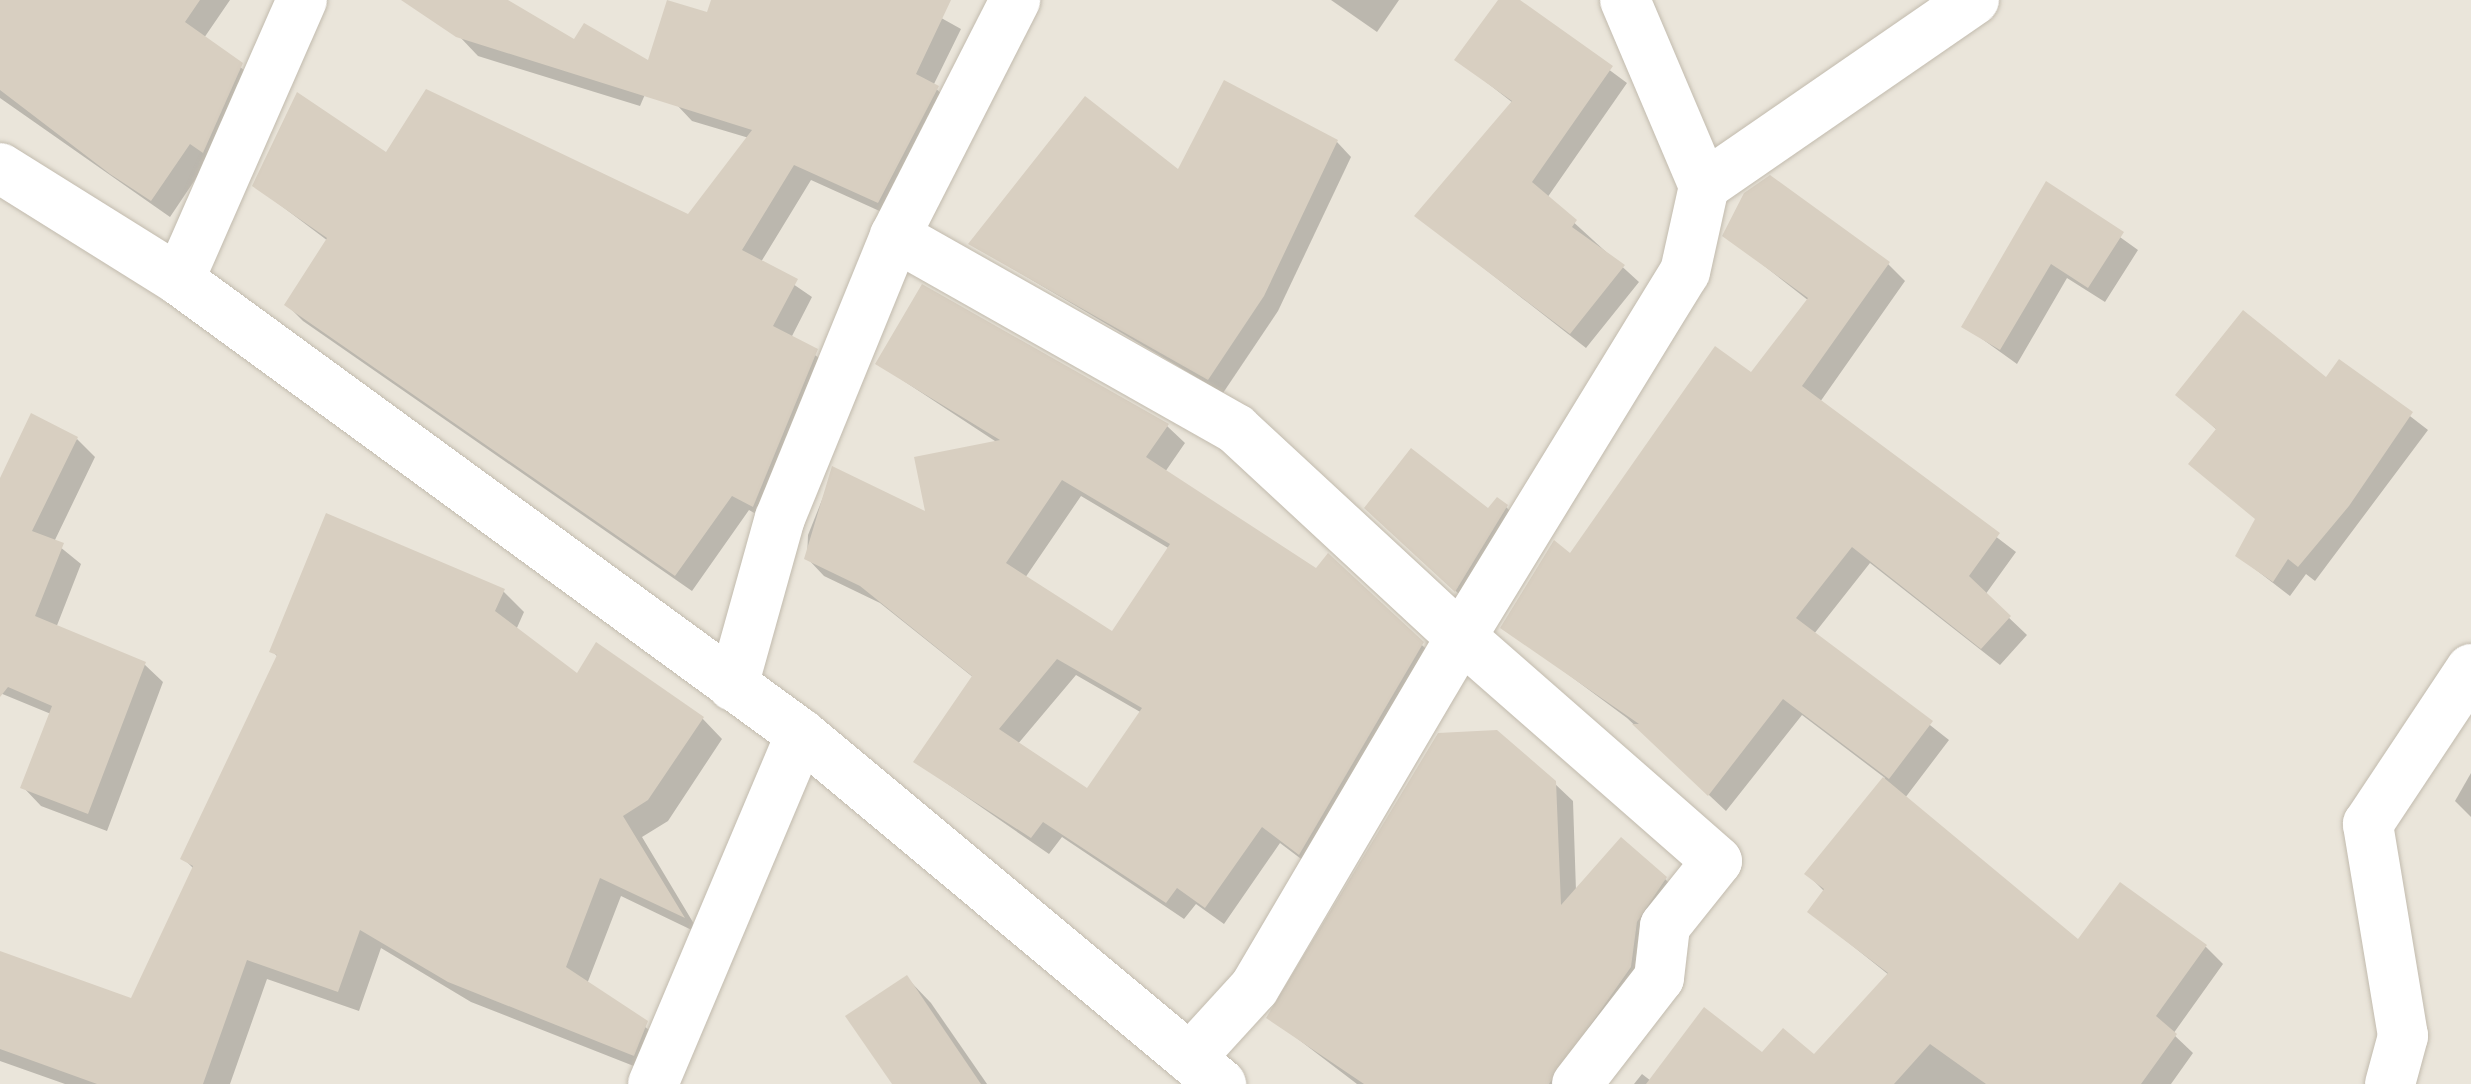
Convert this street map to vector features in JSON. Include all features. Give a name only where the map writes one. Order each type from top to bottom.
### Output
[{"type":"street","points":[[179,280],[302,0]]},
{"type":"street","points":[[733,686],[780,518],[895,236],[1015,0]]},
{"type":"street","points":[[0,168],[179,280],[801,734],[1205,1071],[1461,637],[1685,272],[1704,186],[1625,0]]},
{"type":"street","points":[[1704,186],[1974,0]]},
{"type":"street","points":[[895,236],[1236,429],[1461,637],[1717,862],[1665,926],[1659,978],[1577,1084]]},
{"type":"street","points":[[2390,1084],[2403,1036],[2368,824],[2471,669]]},
{"type":"street","points":[[665,1073],[801,734]]},
{"type":"shaded area","points":[[0,0],[2471,0],[2471,1084],[0,1084]]},
{"type":"building","points":[[0,0],[200,0],[185,22],[243,63],[203,153],[190,144],[151,201],[110,174],[0,90]]},
{"type":"building","points":[[401,0],[508,0],[574,39],[584,23],[648,60],[667,0],[707,12],[711,0],[951,0],[916,74],[939,86],[878,203],[794,165],[742,250],[798,279],[773,326],[818,349],[753,507],[732,496],[675,576],[284,305],[327,238],[252,186],[297,92],[386,152],[426,89],[688,214],[752,130],[456,37]]},
{"type":"building","points":[[1498,0],[1520,0],[1613,66],[1532,182],[1577,220],[1572,227],[1625,265],[1570,334],[1414,216],[1512,101],[1454,60]]},
{"type":"building","points":[[1224,80],[1338,140],[1264,296],[1208,380],[968,244],[1085,96],[1178,169]]},
{"type":"building","points":[[1770,175],[1890,262],[1802,386],[2000,533],[1969,576],[2011,616],[1981,649],[1852,547],[1796,618],[1933,721],[1889,779],[1783,699],[1708,796],[1632,724],[1639,724],[1500,628],[1554,540],[1570,553],[1715,346],[1751,372],[1808,298],[1722,236],[1744,193]]},
{"type":"building","points":[[2046,181],[2124,232],[2088,288],[2051,264],[2000,350],[1961,327]]},
{"type":"building","points":[[922,284],[1169,424],[1146,457],[1316,568],[1328,553],[1424,642],[1299,855],[1262,827],[1205,908],[1177,888],[1166,903],[1043,822],[1031,838],[913,762],[972,676],[860,586],[804,559],[832,466],[925,511],[914,457],[1000,440],[875,364]],"holes":[[[1062,480],[1170,544],[1112,631],[1006,563]],[[1057,659],[1142,708],[1087,788],[999,729]]]},
{"type":"building","points":[[2243,310],[2326,377],[2339,359],[2413,412],[2349,506],[2298,567],[2288,559],[2273,582],[2235,556],[2255,519],[2188,464],[2216,429],[2175,395]]},
{"type":"building","points":[[31,413],[78,437],[32,531],[64,543],[35,616],[146,662],[88,814],[20,788],[52,706],[8,687],[0,697],[0,478]]},
{"type":"building","points":[[1411,448],[1488,508],[1497,497],[1508,505],[1455,592],[1364,508]]},
{"type":"building","points":[[326,513],[505,589],[495,611],[577,673],[596,642],[704,717],[648,800],[623,816],[685,918],[600,878],[566,967],[648,1021],[634,1056],[448,982],[360,930],[338,992],[247,960],[203,1084],[97,1084],[0,1049],[0,951],[131,998],[193,866],[180,859],[277,655],[269,652]]},
{"type":"building","points":[[1497,730],[1556,781],[1561,905],[1621,837],[1667,877],[1637,922],[1631,967],[1549,1084],[1364,1084],[1266,1018],[1438,733]]},
{"type":"building","points":[[1883,777],[2078,939],[2120,882],[2207,945],[2156,1016],[2177,1034],[2141,1084],[1986,1084],[1930,1044],[1894,1084],[1646,1084],[1704,1007],[1762,1052],[1783,1028],[1814,1054],[1888,973],[1807,912],[1824,889],[1804,874]]},
{"type":"building","points":[[907,975],[981,1084],[892,1084],[845,1016]]}]
